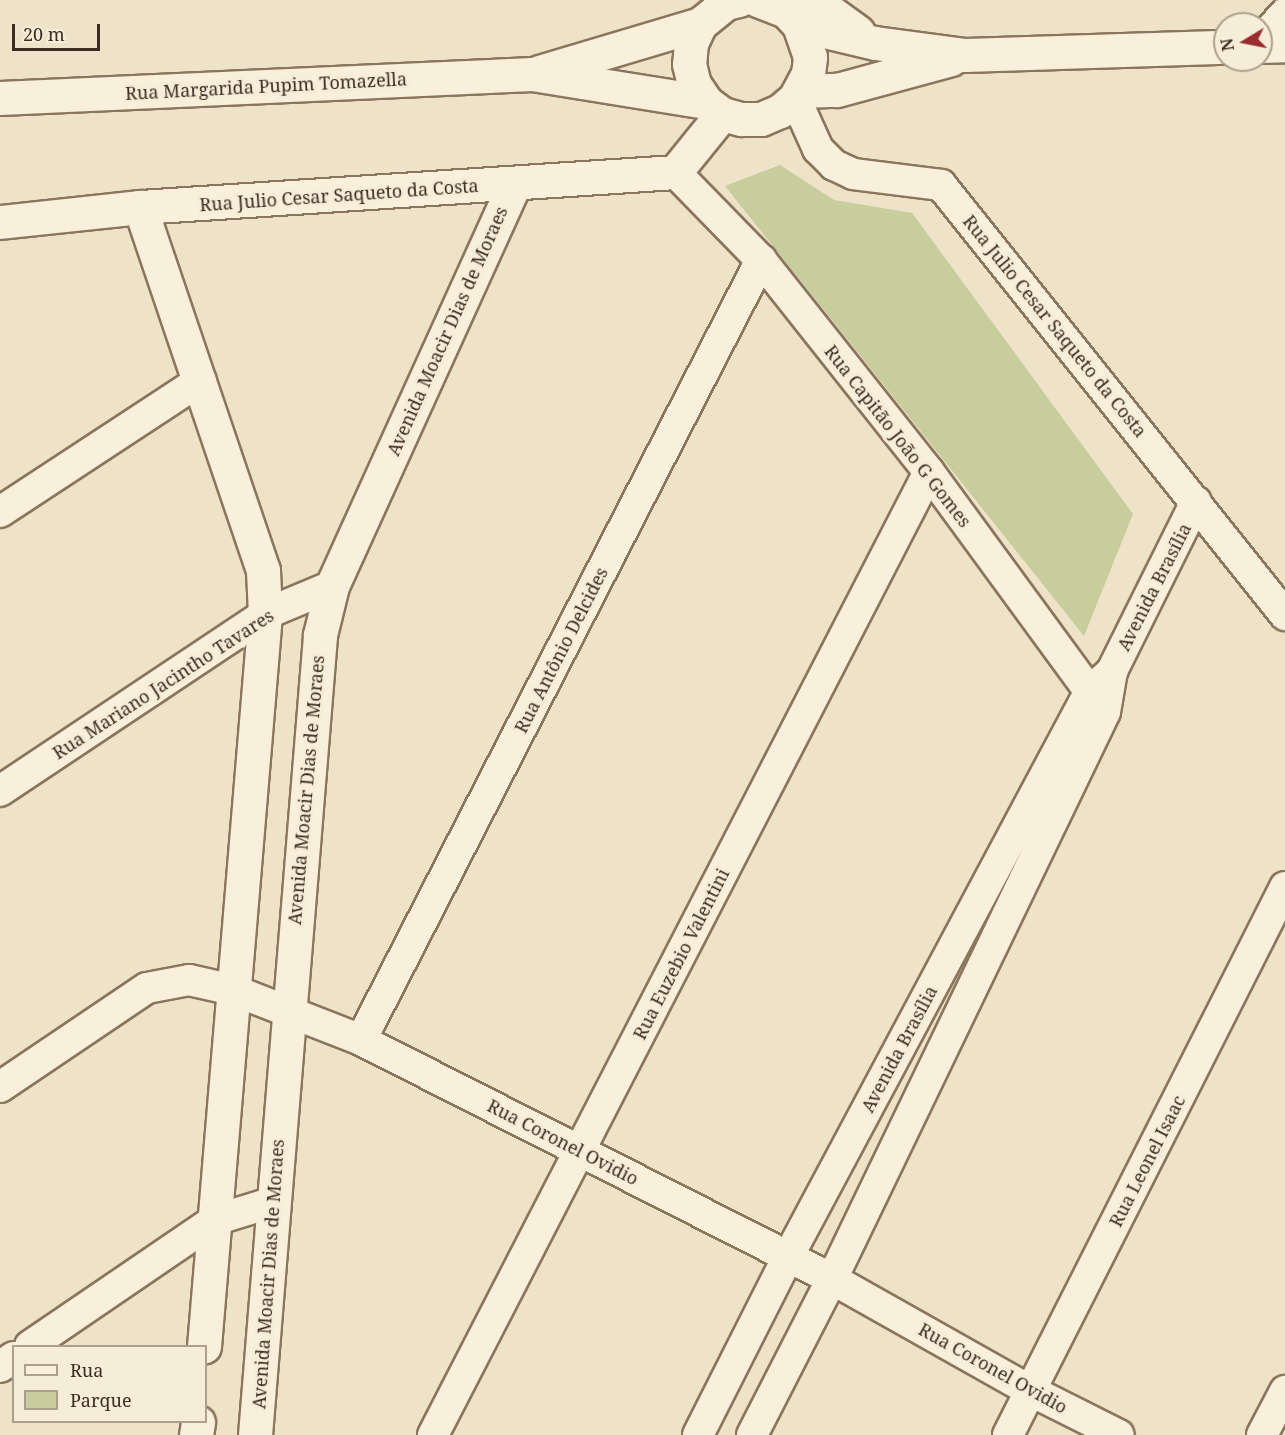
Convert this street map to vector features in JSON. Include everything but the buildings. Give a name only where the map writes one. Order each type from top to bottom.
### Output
[{"type":"main road","name":"Rua Margarida Pupim Tomazella","points":[[532,74],[739,0]]},
{"type":"main road","points":[[788,7],[875,43],[965,56],[1213,47]]},
{"type":"main road","points":[[788,7],[810,57],[798,94],[837,90],[965,56]]},
{"type":"main road","points":[[675,172],[714,108],[694,84],[689,64],[691,43],[704,13]]},
{"type":"main road","name":"Rua Margarida Pupim Tomazella","points":[[0,98],[532,74],[714,108],[741,119],[761,119],[780,111],[798,94]]},
{"type":"main road","name":"Rua Julio Cesar Saqueto da Costa","points":[[0,222],[140,207],[675,172]]},
{"type":"main road","name":"Avenida Moacir Dias de Moraes","points":[[255,1435],[313,695],[320,635],[332,585],[514,184]]},
{"type":"main road","points":[[140,207],[201,380],[263,570],[265,614],[204,1345]]},
{"type":"street","points":[[1273,26],[1285,13]]},
{"type":"street","name":"Rua Julio Cesar Saqueto da Costa","points":[[798,94],[818,149],[834,165],[853,174],[941,185],[1285,615]]},
{"type":"street","name":"Rua Capitão João G Gomes","points":[[675,172],[761,260],[929,472],[1098,702]]},
{"type":"street","name":"Rua Antônio Delcides","points":[[361,1040],[761,260]]},
{"type":"street","points":[[0,512],[201,380]]},
{"type":"street","name":"Rua Euzebio Valentini","points":[[433,1435],[929,472]]},
{"type":"street","name":"Avenida Brasília","points":[[752,1435],[832,1279],[1112,671],[1196,502]]},
{"type":"street","name":"Rua Mariano Jacintho Tavares","points":[[0,791],[265,614],[332,585]]},
{"type":"street","name":"Avenida Brasília","points":[[698,1435],[788,1257],[1098,702]]},
{"type":"street","name":"Rua Leonel Isaac","points":[[1008,1435],[1285,887]]},
{"type":"street","name":"Rua Coronel Ovidio","points":[[0,1087],[147,988],[189,980],[233,990],[361,1040],[832,1279],[1031,1391],[1119,1435]]},
{"type":"street","points":[[33,1345],[215,1220],[273,1202]]},
{"type":"street","points":[[1262,1435],[1285,1391]]},
{"type":"green space","points":[[780,165],[834,200],[912,213],[1133,514],[1084,636],[725,186]]}]
